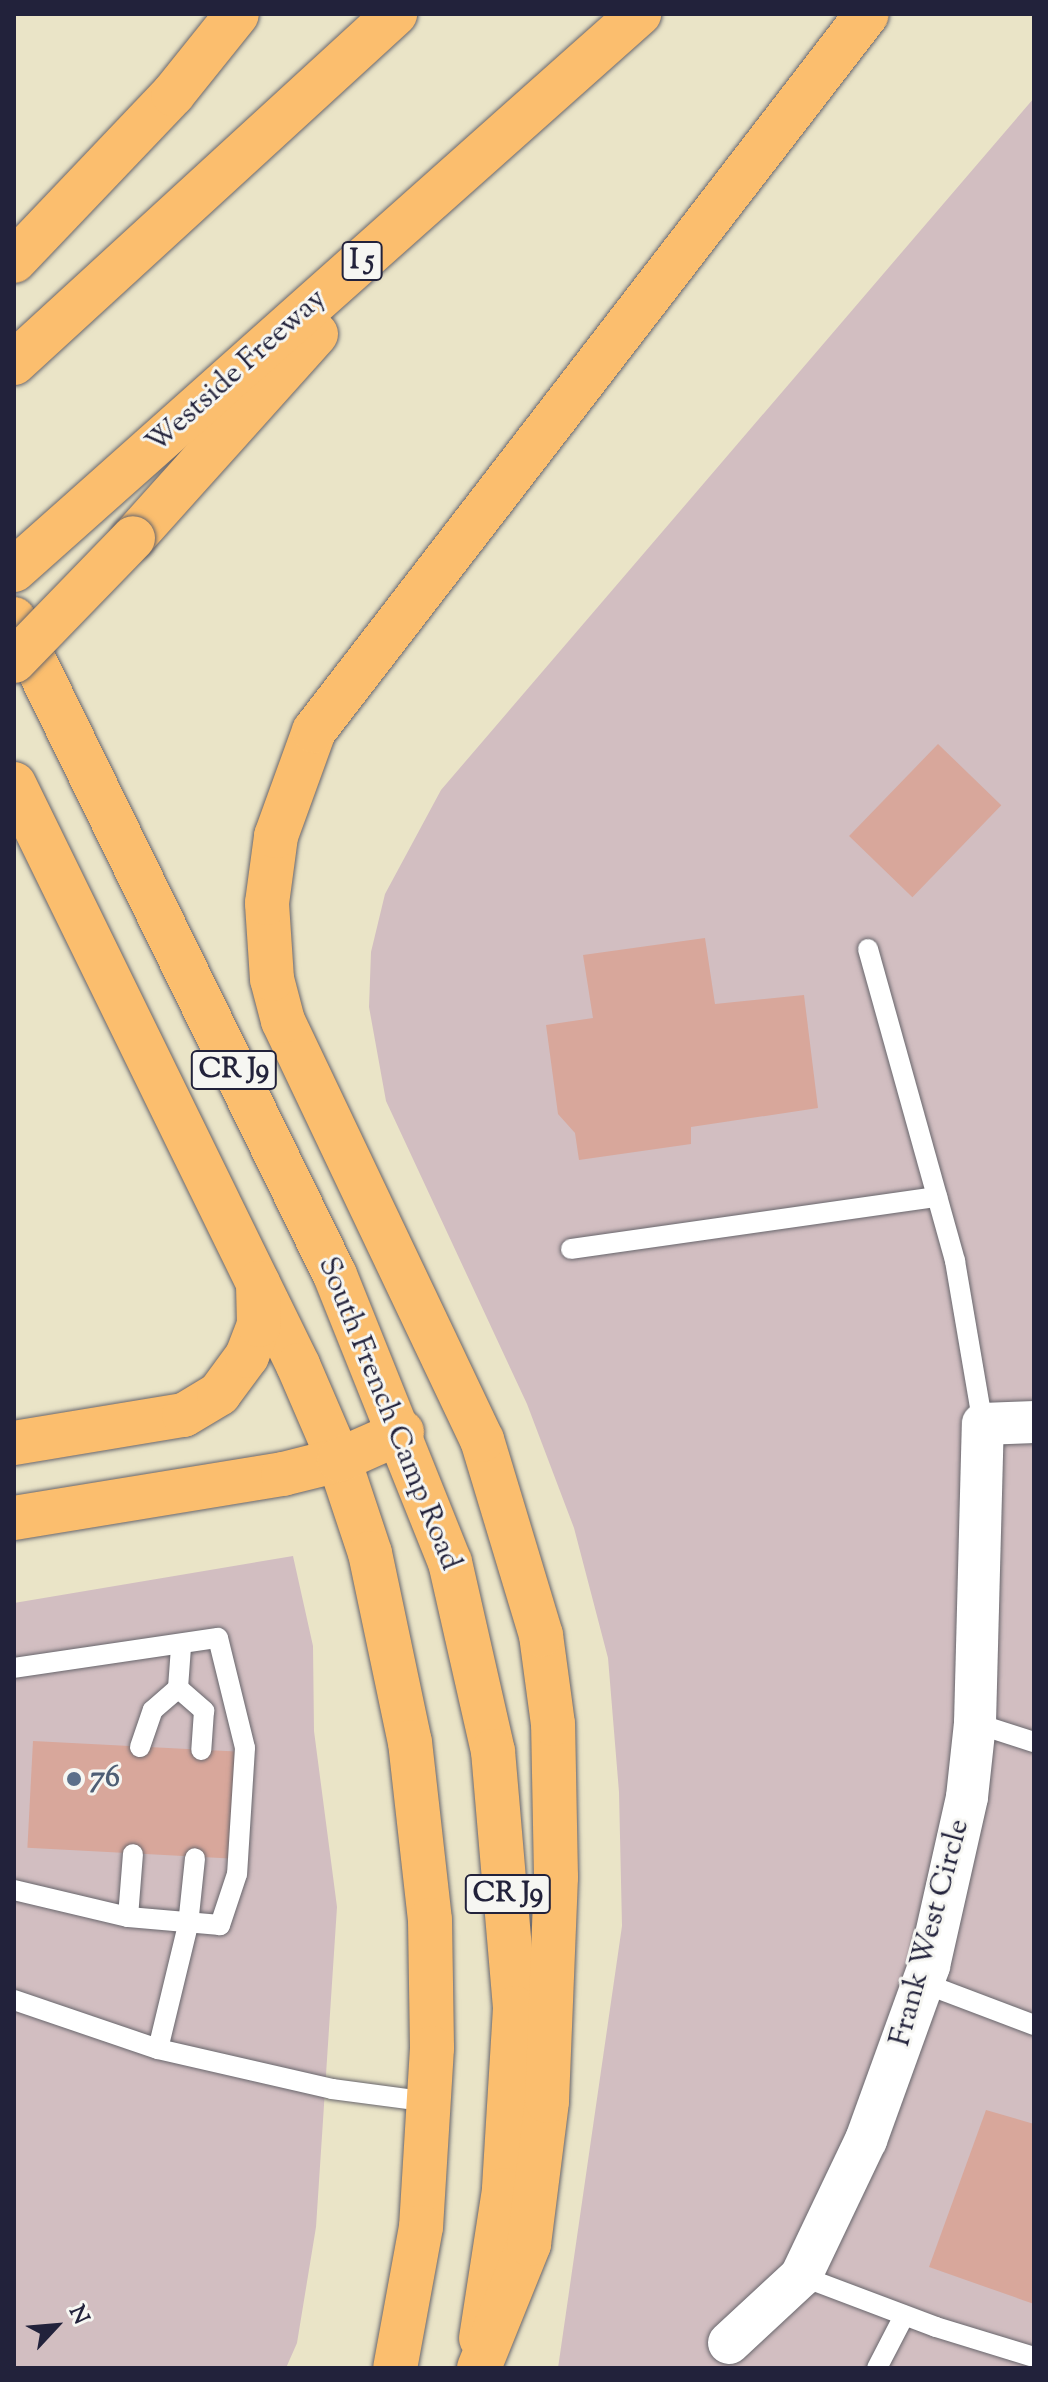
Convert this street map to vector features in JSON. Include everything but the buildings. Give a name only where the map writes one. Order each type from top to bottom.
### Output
[{"type":"main road","points":[[14,261],[173,94],[237,14]]},
{"type":"main road","points":[[27,351],[395,14]]},
{"type":"main road","name":"Westside Freeway","points":[[14,570],[639,14]]},
{"type":"main road","points":[[477,2368],[529,2244],[547,2101],[556,1877],[553,1724],[543,1650],[482,1440],[283,1021],[272,979],[267,903],[276,836],[314,731],[867,14]]},
{"type":"main road","points":[[14,661],[133,538],[468,166]]},
{"type":"main road","name":"South French Camp Road","points":[[14,619],[335,1275],[402,1432],[450,1562],[493,1751],[510,1917],[515,2008],[504,2190],[477,2368]]},
{"type":"main road","name":"South French Camp Road","points":[[14,784],[258,1283],[339,1460],[370,1553],[416,1788],[430,1920],[429,2102],[421,2227],[395,2368]]},
{"type":"main road","points":[[14,1443],[184,1415],[219,1394],[247,1356],[259,1325],[258,1283]]},
{"type":"main road","points":[[14,1518],[221,1485],[339,1460],[402,1432]]},
{"type":"street","points":[[983,1424],[1034,1422]]},
{"type":"street","name":"Frank West Circle","points":[[729,2343],[801,2276],[866,2140],[923,1983],[951,1882],[975,1723],[983,1424]]},
{"type":"lane","points":[[868,949],[955,1261],[983,1424]]},
{"type":"lane","points":[[571,1249],[937,1197]]},
{"type":"lane","points":[[14,1668],[181,1647],[218,1638],[245,1748],[237,1874],[220,1925],[188,1925],[128,1917],[14,1890]]},
{"type":"lane","points":[[140,1747],[153,1710],[178,1688],[181,1647]]},
{"type":"lane","points":[[178,1688],[204,1711],[201,1750]]},
{"type":"lane","points":[[975,1723],[1034,1742]]},
{"type":"lane","points":[[128,1917],[133,1854]]},
{"type":"lane","points":[[158,2049],[188,1925],[195,1858]]},
{"type":"lane","points":[[923,1983],[1034,2025]]},
{"type":"lane","points":[[14,2000],[158,2049],[332,2089],[429,2102]]},
{"type":"lane","points":[[801,2276],[904,2316],[1034,2357]]},
{"type":"lane","points":[[877,2368],[904,2316]]},
{"type":"shaded area","points":[[1034,98],[1034,2368],[558,2368],[622,1926],[619,1792],[608,1658],[574,1528],[527,1404],[386,1101],[369,1007],[371,952],[385,894],[441,790]]},
{"type":"shaded area","points":[[293,1556],[313,1646],[314,1731],[337,1907],[316,2227],[297,2343],[286,2368],[14,2368],[14,1603]]},
{"type":"place","name":"76","points":[[74,1779]]}]
